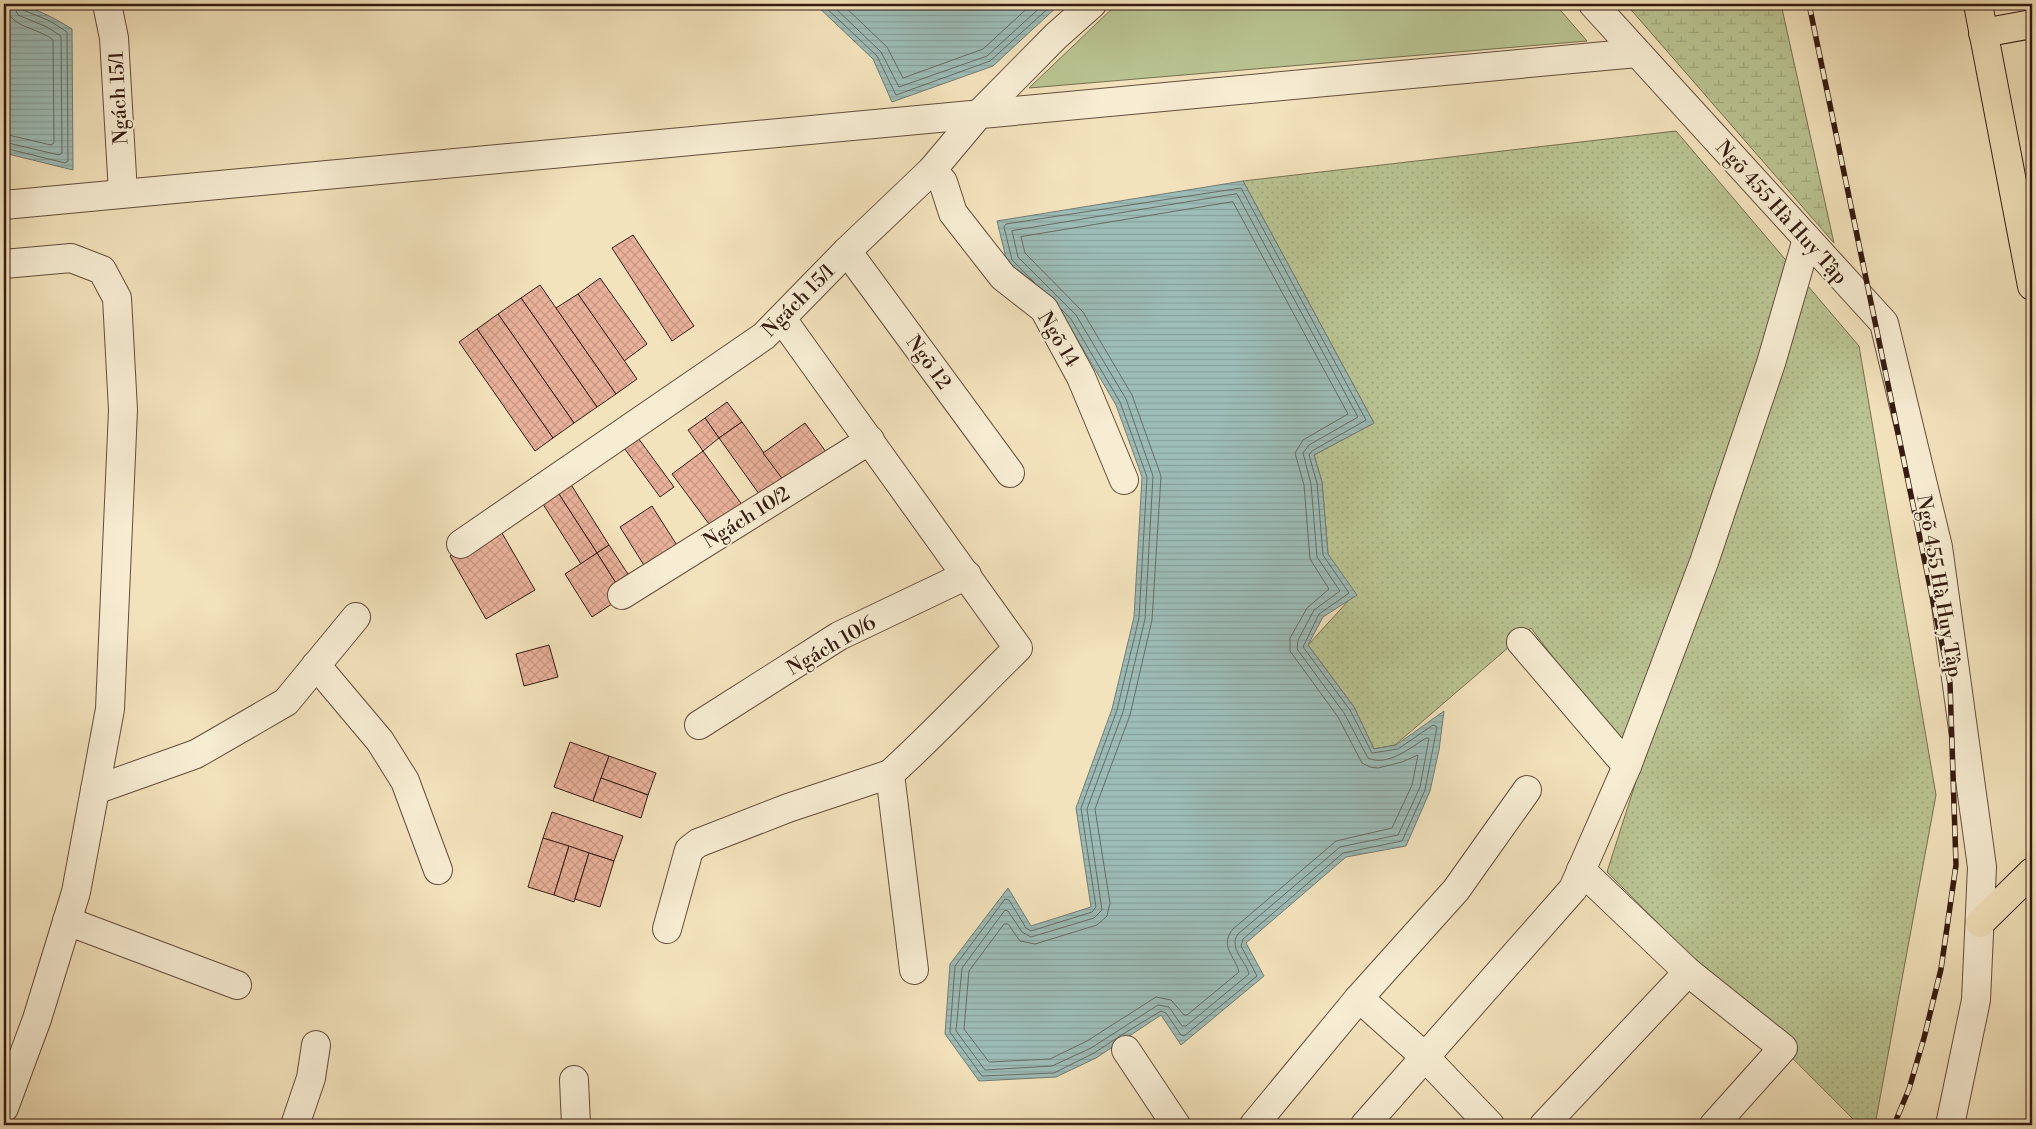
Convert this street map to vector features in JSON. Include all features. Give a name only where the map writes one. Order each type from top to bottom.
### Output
[{"type":"main road","points":[[1978,4],[2032,286]]},
{"type":"main road","points":[[1983,33],[2032,24]]},
{"type":"main road","points":[[1980,923],[2032,872]]},
{"type":"street","name":"Ngách 15/1","points":[[107,4],[114,38],[124,193]]},
{"type":"street","name":"Ngách 15/1","points":[[461,544],[764,336],[847,251],[932,170],[978,114],[1056,36],[1092,4]]},
{"type":"street","name":"Ngõ 455 Hà Huy Tập","points":[[1593,4],[1884,324],[1938,547],[1982,868],[1976,1000],[1950,1125]]},
{"type":"street","points":[[4,205],[1638,53]]},
{"type":"street","name":"Ngõ 14","points":[[932,170],[942,182],[953,213],[1003,277],[1044,309],[1081,377],[1124,480]]},
{"type":"street","points":[[1365,1125],[1572,888],[1581,870],[1627,766],[1704,562],[1771,363],[1807,240]]},
{"type":"street","name":"Ngõ 12","points":[[847,251],[1010,473]]},
{"type":"street","points":[[4,264],[71,258],[102,270],[117,298],[122,401],[110,709],[76,892],[37,1019],[4,1108]]},
{"type":"street","points":[[667,929],[689,850],[698,843],[788,808],[890,774],[1018,648],[968,574],[782,319]]},
{"type":"street","name":"Ngách 10/2","points":[[622,595],[870,440]]},
{"type":"street","name":"Ngách 10/6","points":[[699,725],[840,636],[968,574]]},
{"type":"street","points":[[95,790],[196,754],[286,702],[356,617]]},
{"type":"street","points":[[1522,642],[1627,766]]},
{"type":"street","points":[[316,665],[380,741],[405,781],[438,870]]},
{"type":"street","points":[[890,774],[914,970]]},
{"type":"street","points":[[1254,1125],[1359,998],[1456,890],[1527,790]]},
{"type":"street","points":[[1581,870],[1688,972],[1783,1048],[1714,1125]]},
{"type":"street","points":[[67,921],[237,985]]},
{"type":"street","points":[[1544,1125],[1688,972]]},
{"type":"street","points":[[1359,998],[1424,1056],[1490,1125]]},
{"type":"street","points":[[295,1125],[311,1078],[316,1046]]},
{"type":"street","points":[[1126,1050],[1176,1125]]},
{"type":"street","points":[[574,1080],[576,1125]]},
{"type":"street","points":[[4,1118],[19,1125]]},
{"type":"green space","points":[[1117,4],[1555,4],[1587,41],[1029,88]]},
{"type":"green space","points":[[1626,4],[1781,4],[1834,243]]},
{"type":"green space","points":[[1676,131],[1859,346],[1936,795],[1875,1125],[1859,1125],[1607,872],[1639,772],[1531,628],[1395,745],[1374,749],[1354,707],[1308,645],[1349,600],[1328,554],[1322,482],[1314,455],[1374,423],[1243,181]]},
{"type":"water","points":[[4,4],[31,8],[48,15],[72,29],[73,170],[4,153]]},
{"type":"water","points":[[815,4],[1060,4],[993,66],[892,102],[873,59]]},
{"type":"water","points":[[1243,181],[1374,423],[1314,455],[1322,482],[1328,554],[1357,595],[1323,617],[1308,645],[1354,707],[1374,749],[1396,745],[1444,711],[1439,750],[1430,791],[1406,846],[1346,857],[1246,943],[1264,976],[1181,1045],[1161,1015],[1096,1058],[1056,1077],[979,1081],[945,1034],[950,964],[1008,888],[1031,926],[1091,907],[1076,808],[1112,709],[1134,617],[1142,477],[1116,405],[1067,322],[1007,262],[997,221]]},
{"type":"building","points":[[633,235],[694,326],[672,341],[612,248]]},
{"type":"building","points":[[600,278],[647,344],[624,361],[578,294]]},
{"type":"building","points":[[540,285],[616,394],[597,407],[521,298]]},
{"type":"building","points":[[578,294],[637,379],[616,394],[556,308]]},
{"type":"building","points":[[521,298],[597,407],[574,423],[498,314]]},
{"type":"building","points":[[498,314],[574,423],[553,438],[477,329]]},
{"type":"building","points":[[477,329],[553,438],[535,451],[459,342]]},
{"type":"building","points":[[727,402],[742,422],[719,438],[705,418]]},
{"type":"building","points":[[705,418],[719,438],[703,451],[688,430]]},
{"type":"building","points":[[742,422],[784,481],[762,498],[719,438]]},
{"type":"building","points":[[805,423],[826,452],[784,481],[763,453]]},
{"type":"building","points":[[633,431],[674,487],[660,497],[619,441]]},
{"type":"building","points":[[703,451],[743,506],[712,528],[672,474]]},
{"type":"building","points":[[570,483],[609,545],[597,553],[557,491]]},
{"type":"building","points":[[557,491],[597,553],[581,564],[541,501]]},
{"type":"building","points":[[652,506],[685,558],[652,578],[620,527]]},
{"type":"building","points":[[499,528],[535,590],[486,619],[450,556]]},
{"type":"building","points":[[609,545],[637,588],[624,596],[597,553]]},
{"type":"building","points":[[597,553],[624,596],[592,617],[565,574]]},
{"type":"building","points":[[549,645],[558,677],[524,686],[516,654]]},
{"type":"building","points":[[570,742],[609,756],[593,801],[554,787]]},
{"type":"building","points":[[609,756],[656,773],[648,795],[601,778]]},
{"type":"building","points":[[601,778],[648,795],[641,818],[593,801]]},
{"type":"building","points":[[552,812],[623,836],[614,861],[543,838]]},
{"type":"building","points":[[543,838],[569,846],[554,895],[528,887]]},
{"type":"building","points":[[569,846],[589,853],[574,902],[554,895]]},
{"type":"building","points":[[589,853],[614,861],[600,907],[575,899]]},
{"type":"railway","points":[[1809,4],[1950,683],[1956,865],[1941,969],[1909,1089],[1894,1125]]}]
